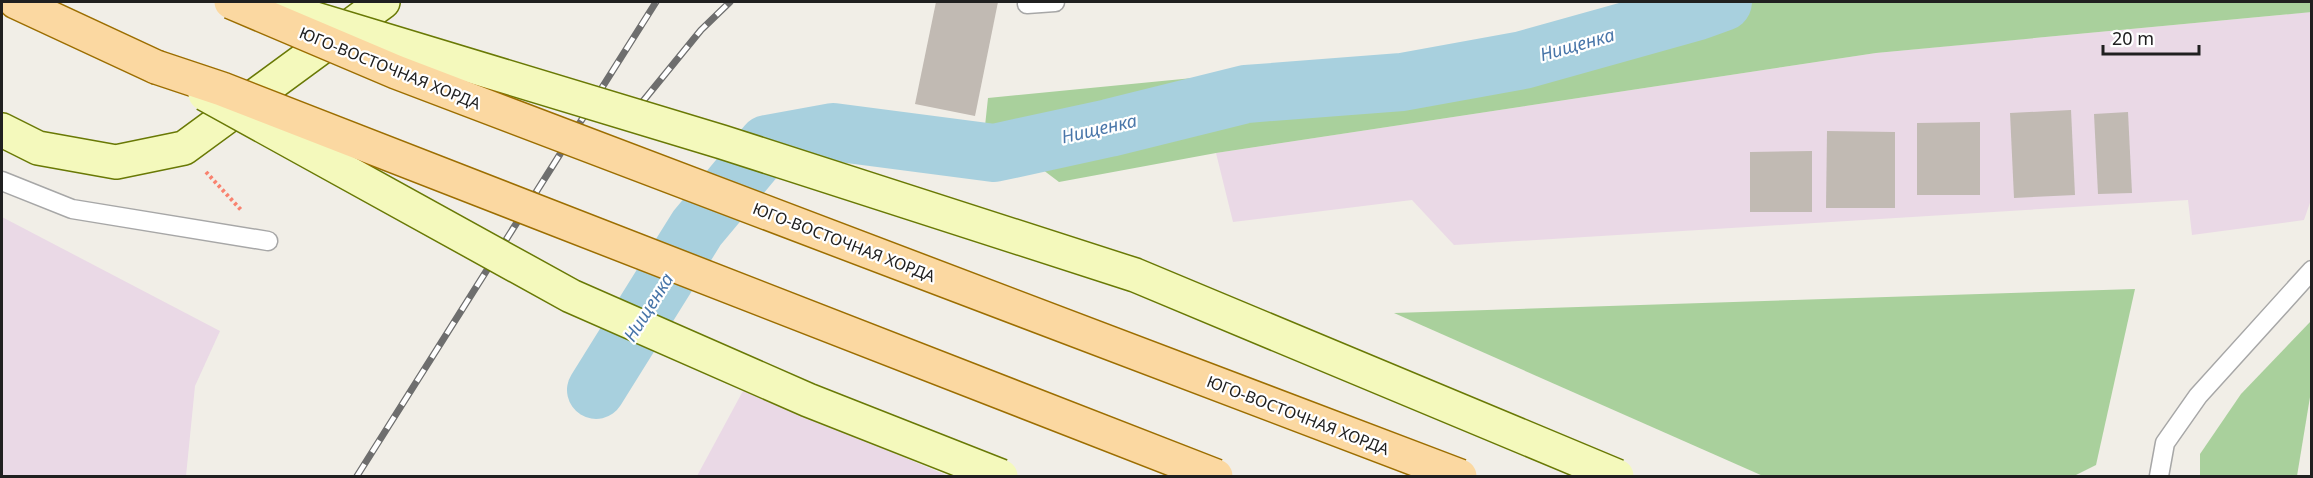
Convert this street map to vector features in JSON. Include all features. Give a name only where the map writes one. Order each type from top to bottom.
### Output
[{"type":"main road","points":[[16,2],[156,67],[222,89],[1216,477]]},
{"type":"main road","name":"ЮГО-ВОСТОЧНАЯ ХОРДА","points":[[231,2],[407,76],[1460,477]]},
{"type":"street","points":[[256,2],[722,142],[1135,275],[1617,477]]},
{"type":"street","points":[[2,130],[38,148],[116,162],[184,147],[383,2]]},
{"type":"street","points":[[156,67],[571,296],[808,400],[1001,477]]},
{"type":"lane","points":[[1027,4],[1055,2]]},
{"type":"lane","points":[[2,181],[72,209],[268,241]]},
{"type":"lane","points":[[2159,477],[2165,443],[2198,396],[2312,270]]},
{"type":"path","points":[[201,167],[268,241]]},
{"type":"shaded area","points":[[2311,12],[2312,197],[2304,220],[2192,235],[2188,200],[1454,245],[1412,200],[1233,222],[1216,153],[1876,53]]},
{"type":"shaded area","points":[[2,217],[220,331],[195,386],[186,476],[2,476]]},
{"type":"shaded area","points":[[744,389],[948,476],[697,476]]},
{"type":"green space","points":[[1750,2],[2311,2],[2312,12],[1876,53],[1216,153],[1059,182],[985,126],[988,98],[1429,55]]},
{"type":"green space","points":[[2135,289],[2096,465],[2074,476],[1763,476],[1394,313]]},
{"type":"green space","points":[[2311,321],[2311,391],[2297,476],[2200,476],[2200,454],[2241,394]]},
{"type":"building","points":[[936,2],[998,2],[975,116],[915,104]]},
{"type":"building","points":[[2071,110],[2075,195],[2014,198],[2010,113]]},
{"type":"building","points":[[2128,112],[2132,193],[2098,194],[2094,114]]},
{"type":"building","points":[[1980,122],[1980,195],[1917,195],[1917,123]]},
{"type":"building","points":[[1827,131],[1895,132],[1895,208],[1826,208]]},
{"type":"building","points":[[1812,151],[1812,212],[1750,212],[1750,152]]},
{"type":"waterway","name":"Нищенка","points":[[596,390],[697,228],[767,144],[833,132],[994,153],[1109,128],[1246,94],[1402,82],[1523,60],[1723,2]]},
{"type":"railway","points":[[357,476],[656,2]]},
{"type":"railway","points":[[626,122],[701,30],[730,2]]}]
